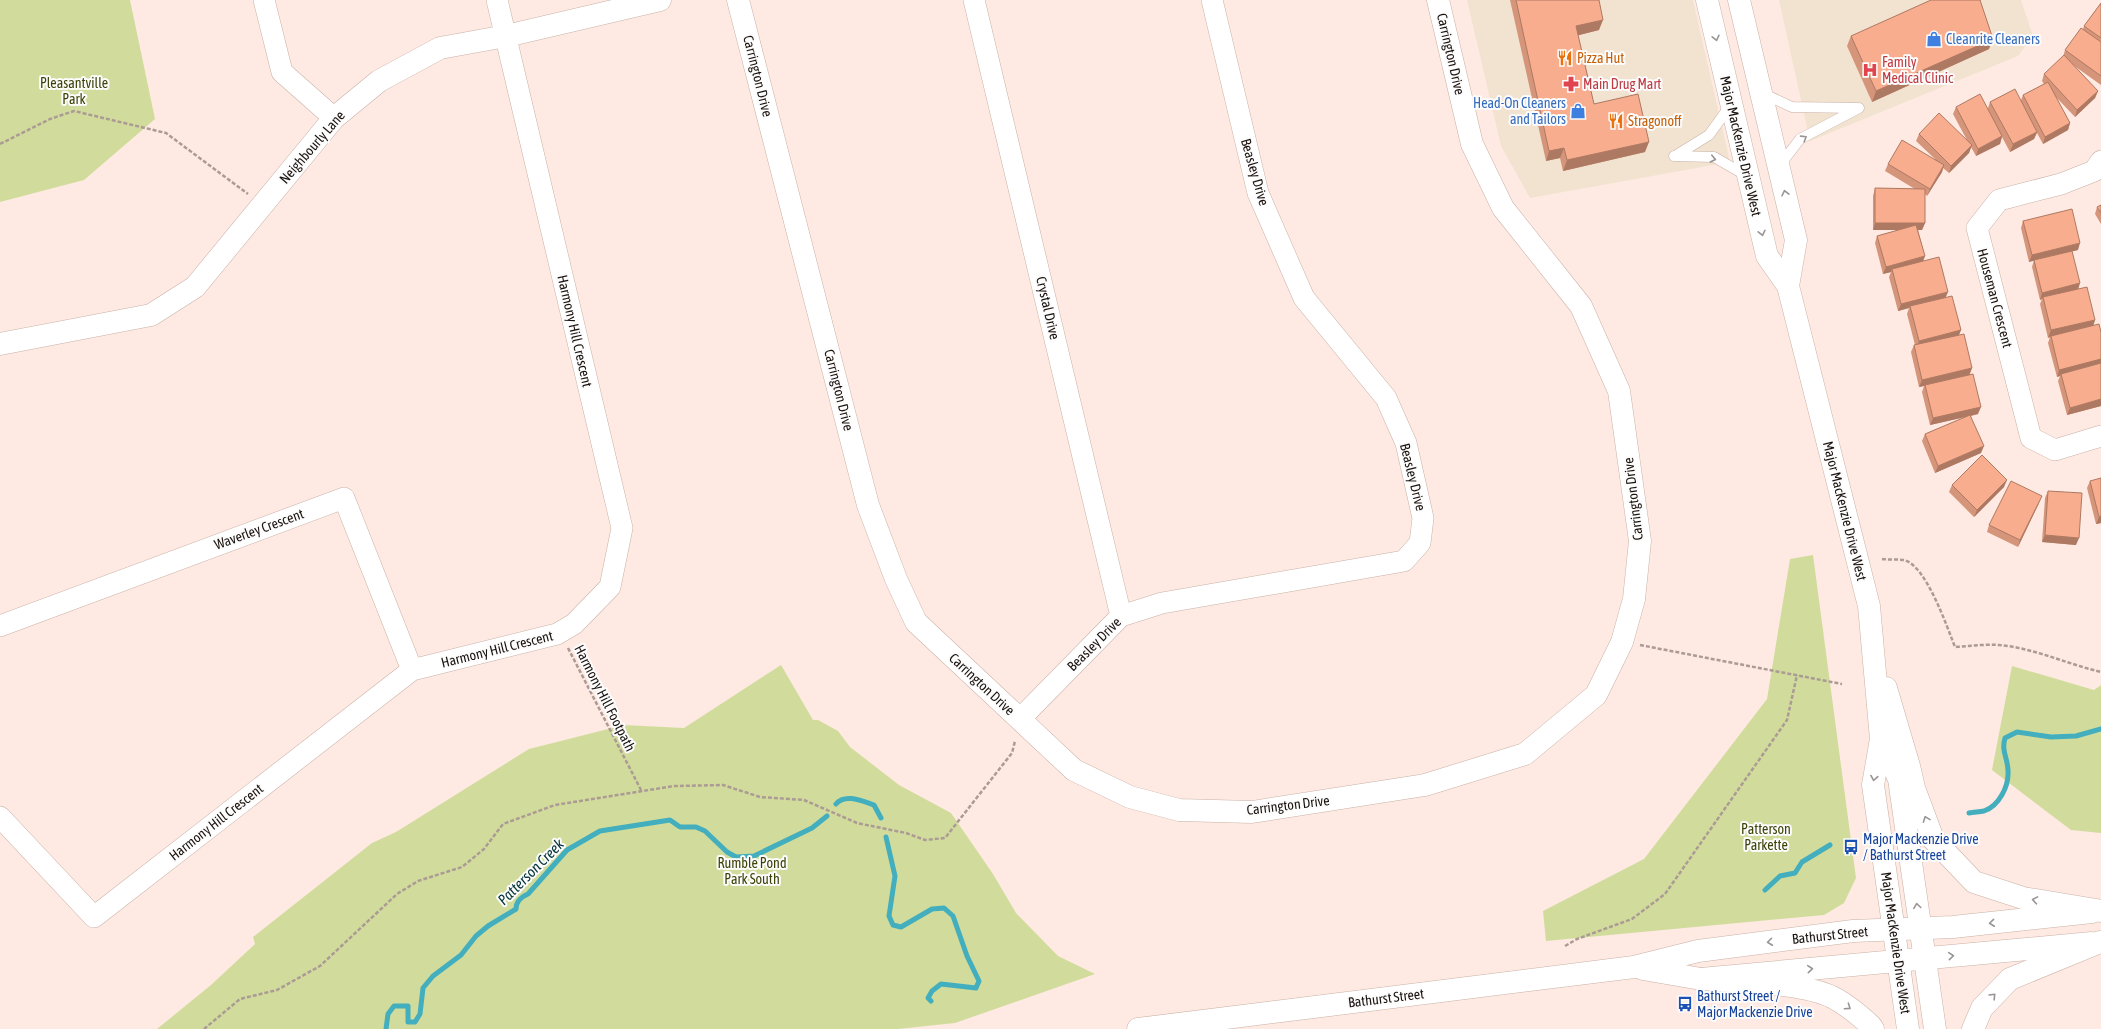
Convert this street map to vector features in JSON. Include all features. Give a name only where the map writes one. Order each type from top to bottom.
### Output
[{"type":"main road","name":"Neighbourly Lane","points":[[0,344],[151,315],[195,287],[334,118],[379,81],[440,48],[506,36],[660,0]]},
{"type":"main road","name":"Carrington Drive","points":[[738,0],[868,505],[896,579],[916,622],[1074,770],[1130,797],[1179,810],[1252,812],[1425,785],[1526,754],[1596,695],[1622,642],[1634,598],[1640,541],[1619,391],[1581,306],[1503,208],[1472,144],[1438,0]]},
{"type":"main road","name":"Major MacKenzie Drive West","points":[[1707,0],[1767,256],[1788,286],[1869,606],[1881,739],[1873,784],[1908,1029]]},
{"type":"main road","name":"Major MacKenzie Drive West","points":[[1739,0],[1796,240],[1788,286]]},
{"type":"main road","points":[[1873,654],[1878,662],[1909,766],[1914,788],[1933,839],[1974,882],[2024,898],[2101,911]]},
{"type":"main road","name":"Major MacKenzie Drive West","points":[[1881,739],[1899,779],[1935,1029]]},
{"type":"main road","name":"Bathurst Street","points":[[1138,1029],[1634,967],[1698,951],[1853,931],[1954,927],[2101,911]]},
{"type":"main road","points":[[1973,1029],[1982,1008],[2010,979],[2100,942]]},
{"type":"main road","name":"Bathurst Street","points":[[1634,967],[1702,979],[2100,942]]},
{"type":"main road","points":[[1702,979],[1809,989],[1830,997],[1845,1005],[1870,1024],[1873,1029]]},
{"type":"street","points":[[264,0],[282,72],[334,118]]},
{"type":"street","name":"Harmony Hill Crescent","points":[[0,817],[94,917],[412,670],[560,632],[574,624],[610,587],[622,528],[497,0]]},
{"type":"street","name":"Crystal Drive","points":[[974,0],[1121,616]]},
{"type":"street","name":"Beasley Drive","points":[[1020,719],[1121,616],[1162,603],[1404,561],[1420,543],[1424,518],[1406,443],[1386,398],[1304,298],[1258,193],[1212,0]]},
{"type":"street","name":"Houseman Crescent","points":[[2101,161],[2094,171],[2061,184],[1999,200],[1976,228],[2031,438],[2055,450],[2101,436]]},
{"type":"street","name":"Waverley Crescent","points":[[0,626],[344,498],[412,670]]},
{"type":"lane","points":[[1761,93],[1792,107],[1859,108],[1800,139],[1779,167]]},
{"type":"lane","points":[[1731,104],[1709,135],[1674,156],[1714,157],[1748,177]]},
{"type":"path","points":[[0,144],[50,119],[74,111],[166,133],[262,205]]},
{"type":"path","points":[[1882,559],[1904,560],[1911,564],[1932,588],[1956,647],[1999,646],[2038,652],[2101,672]]},
{"type":"path","name":"Harmony Hill Footpath","points":[[560,632],[641,790]]},
{"type":"path","points":[[1622,642],[1842,684]]},
{"type":"path","points":[[1565,946],[1577,939],[1632,919],[1665,894],[1787,720],[1796,675]]},
{"type":"path","points":[[204,1029],[240,999],[254,994],[277,990],[320,966],[397,894],[418,881],[462,867],[484,849],[503,824],[555,805],[588,801],[641,790],[674,786],[723,785],[760,797],[804,800],[857,823],[906,833],[925,840],[945,838],[1012,753],[1020,719]]},
{"type":"shaded area","points":[[1467,0],[1693,0],[1730,162],[1530,198],[1501,146]]},
{"type":"shaded area","points":[[1779,0],[2021,0],[2033,36],[2018,56],[1810,141]]},
{"type":"green space","name":"Pleasantville Park","points":[[0,0],[130,0],[155,119],[84,180],[0,202]]},
{"type":"green space","name":"Patterson Parkette","points":[[1813,555],[1856,878],[1844,903],[1824,915],[1546,941],[1543,911],[1644,859],[1767,699],[1790,559]]},
{"type":"green space","name":"Rumble Pond Park South","points":[[781,665],[813,720],[818,720],[838,731],[850,747],[899,785],[951,813],[993,874],[1016,913],[1058,956],[1095,974],[955,1023],[898,1029],[157,1029],[211,985],[255,944],[253,937],[372,843],[396,832],[529,749],[624,725],[684,728]]},
{"type":"green space","points":[[2012,666],[2094,690],[2101,685],[2101,833],[2071,830],[1992,770]]},
{"type":"building","points":[[1516,0],[1599,0],[1603,20],[1576,26],[1594,104],[1638,94],[1649,142],[1567,160],[1564,148],[1549,151]]},
{"type":"building","points":[[1931,0],[1980,0],[1993,39],[1876,91],[1851,36]]},
{"type":"building","points":[[2101,3],[2101,38],[2084,26]]},
{"type":"building","points":[[2081,28],[2101,42],[2101,76],[2065,50]]},
{"type":"building","points":[[2064,55],[2098,91],[2077,110],[2044,74]]},
{"type":"building","points":[[2048,82],[2070,123],[2045,137],[2023,95]]},
{"type":"building","points":[[2015,89],[2037,132],[2013,144],[1990,102]]},
{"type":"building","points":[[1980,94],[2002,136],[1978,149],[1956,107]]},
{"type":"building","points":[[1939,113],[1972,145],[1951,166],[1919,134]]},
{"type":"building","points":[[1902,140],[1944,165],[1930,189],[1888,164]]},
{"type":"building","points":[[1875,188],[1925,189],[1925,223],[1875,223]]},
{"type":"building","points":[[2101,205],[2101,213],[2097,207]]},
{"type":"building","points":[[2072,209],[2080,243],[2032,255],[2023,221]]},
{"type":"building","points":[[1916,225],[1925,256],[1886,267],[1877,236]]},
{"type":"building","points":[[2072,251],[2080,283],[2042,293],[2034,260]]},
{"type":"building","points":[[1939,257],[1948,292],[1901,304],[1892,269]]},
{"type":"building","points":[[2087,287],[2095,320],[2051,330],[2043,297]]},
{"type":"building","points":[[1952,296],[1961,330],[1919,341],[1910,306]]},
{"type":"building","points":[[2099,324],[2101,332],[2101,359],[2059,370],[2051,336]]},
{"type":"building","points":[[1964,334],[1972,368],[1922,380],[1914,345]]},
{"type":"building","points":[[2101,363],[2101,399],[2070,408],[2061,374]]},
{"type":"building","points":[[1973,374],[1981,407],[1933,418],[1925,385]]},
{"type":"building","points":[[1970,415],[1984,446],[1938,466],[1925,434]]},
{"type":"building","points":[[1982,455],[2007,480],[1977,510],[1952,485]]},
{"type":"building","points":[[2101,478],[2101,516],[2099,517],[2090,481]]},
{"type":"building","points":[[2011,481],[2042,496],[2020,540],[1989,525]]},
{"type":"building","points":[[2048,491],[2082,493],[2079,538],[2045,535]]},
{"type":"waterway","name":"Patterson Creek","points":[[1969,813],[1984,811],[1994,805],[2005,789],[2008,777],[2008,766],[2004,751],[2005,738],[2017,732],[2051,737],[2076,736],[2101,729]]},
{"type":"waterway","name":"Patterson Creek","points":[[836,804],[849,798],[874,805],[881,818]]},
{"type":"waterway","name":"Patterson Creek","points":[[386,1029],[388,1014],[394,1006],[408,1006],[408,1022],[415,1022],[420,1014],[423,988],[433,976],[461,955],[476,936],[488,926],[516,909],[519,900],[528,894],[567,850],[600,831],[670,820],[680,827],[696,827],[705,831],[727,852],[736,857],[754,856],[812,828],[827,816]]},
{"type":"waterway","name":"Patterson Creek","points":[[886,837],[895,876],[889,916],[893,925],[901,927],[932,909],[944,908],[953,916],[967,956],[979,981],[976,988],[941,984],[932,991],[928,998],[931,1001]]},
{"type":"waterway","name":"Patterson Creek","points":[[1765,890],[1780,876],[1795,873],[1802,862],[1830,845]]},
{"type":"place","name":"Cleanrite Cleaners","points":[[1934,39]]},
{"type":"place","name":"Pizza Hut","points":[[1565,58]]},
{"type":"place","name":"Family Medical Clinic","points":[[1870,70]]},
{"type":"place","name":"Main Drug Mart","points":[[1571,84]]},
{"type":"place","name":"Head-On Cleaners and Tailors","points":[[1578,111]]},
{"type":"place","name":"Stragonoff","points":[[1616,121]]},
{"type":"place","name":"Major Mackenzie Drive / Bathurst Street","points":[[1851,847]]},
{"type":"place","name":"Bathurst Street / Major Mackenzie Drive","points":[[1685,1004]]}]
